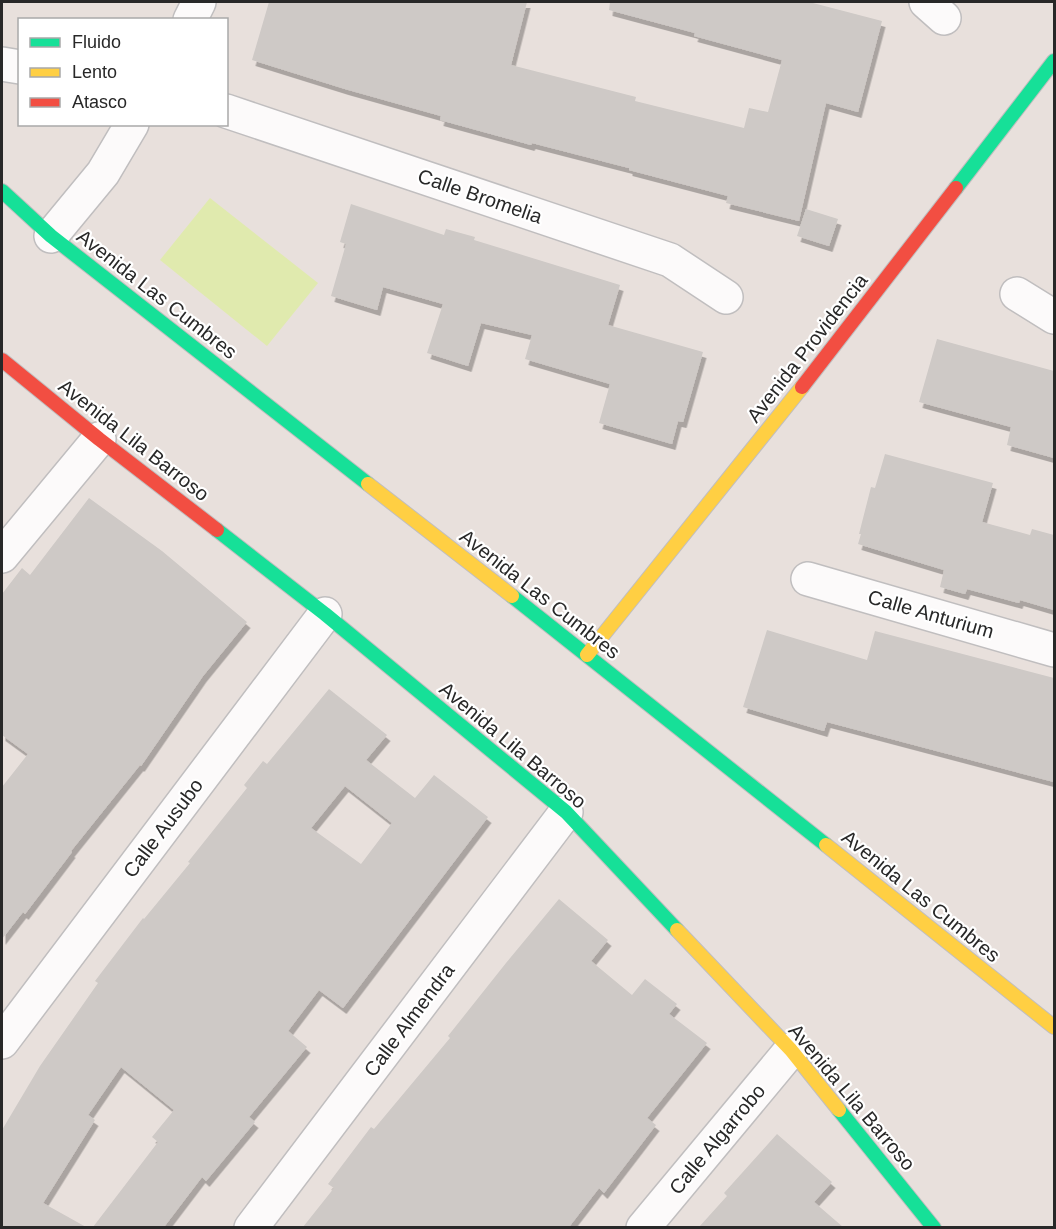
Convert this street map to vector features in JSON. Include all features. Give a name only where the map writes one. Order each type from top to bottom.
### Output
[{"type":"street","points":[[191,18],[199,2]]},
{"type":"street","name":"Avenida Providencia","points":[[587,655],[793,398],[1054,61]]},
{"type":"street","points":[[2,64],[18,67]]},
{"type":"street","name":"Calle Bromelia","points":[[228,112],[670,260],[726,297]]},
{"type":"street","points":[[51,236],[103,173],[131,126]]},
{"type":"street","name":"Avenida Las Cumbres","points":[[2,191],[51,236],[587,655],[1054,1027]]},
{"type":"street","points":[[1017,294],[1054,317]]},
{"type":"street","name":"Avenida Lila Barroso","points":[[2,360],[99,439],[325,614],[566,812],[791,1050],[934,1227]]},
{"type":"street","points":[[2,556],[99,439]]},
{"type":"street","name":"Calle Anturium","points":[[808,579],[1054,650]]},
{"type":"street","name":"Calle Ausubo","points":[[2,1042],[325,614]]},
{"type":"street","name":"Calle Almendra","points":[[251,1227],[566,812]]},
{"type":"street","name":"Calle Algarrobo","points":[[643,1227],[791,1050]]},
{"type":"green space","points":[[210,198],[318,283],[267,346],[160,260]]},
{"type":"building","points":[[269,2],[527,2],[511,65],[636,97],[635,101],[744,128],[749,108],[768,112],[782,60],[609,10],[610,2],[809,2],[882,21],[858,112],[826,103],[799,221],[726,203],[728,196],[629,170],[629,168],[532,143],[531,145],[440,120],[441,116],[252,60]]},
{"type":"building","points":[[351,204],[444,235],[446,229],[475,237],[474,240],[620,285],[608,325],[703,352],[683,422],[678,421],[672,444],[599,423],[610,384],[525,359],[532,335],[481,323],[468,366],[427,353],[443,304],[383,287],[377,310],[331,296],[346,244],[340,242]]},
{"type":"building","points":[[806,209],[838,219],[829,246],[797,236]]},
{"type":"building","points":[[937,339],[1054,371],[1054,458],[1007,445],[1011,427],[919,402]]},
{"type":"building","points":[[885,454],[993,483],[982,522],[1030,535],[1032,529],[1054,535],[1054,610],[967,589],[965,594],[940,587],[944,570],[858,544],[871,487],[875,488]]},
{"type":"building","points":[[89,498],[162,551],[247,622],[203,676],[141,766],[71,851],[25,914],[23,912],[2,939],[2,787],[28,754],[2,735],[2,594],[22,568],[30,575]]},
{"type":"building","points":[[767,630],[867,660],[875,631],[1054,678],[1054,782],[827,722],[824,731],[743,707]]},
{"type":"building","points":[[329,689],[387,735],[366,760],[415,798],[434,775],[488,817],[343,1008],[319,990],[288,1031],[307,1047],[249,1117],[255,1122],[206,1181],[202,1177],[164,1227],[93,1227],[158,1142],[152,1137],[174,1110],[121,1067],[88,1115],[95,1120],[43,1203],[86,1227],[2,1227],[2,1130],[40,1066],[98,983],[95,981],[143,918],[190,863],[188,862],[247,788],[244,785],[263,761],[267,764]],"holes":[[[345,786],[392,823],[361,864],[311,828]]]},
{"type":"building","points":[[559,899],[608,940],[591,961],[632,995],[645,979],[677,1004],[669,1014],[707,1043],[647,1118],[656,1125],[604,1193],[599,1188],[569,1227],[303,1227],[334,1188],[328,1184],[371,1127],[374,1129],[450,1038],[448,1036]]},
{"type":"building","points":[[777,1134],[832,1182],[814,1202],[843,1227],[699,1227],[727,1196],[724,1193]]},
{"type":"traffic: fast","points":[[956,188],[1054,61]]},
{"type":"traffic: fast","points":[[2,191],[51,236],[368,484]]},
{"type":"traffic: fast","points":[[217,530],[325,614],[566,812],[677,930]]},
{"type":"traffic: fast","points":[[512,596],[826,845]]},
{"type":"traffic: fast","points":[[839,1110],[934,1228]]},
{"type":"traffic: slow","points":[[587,655],[802,387]]},
{"type":"traffic: slow","points":[[368,484],[512,596]]},
{"type":"traffic: slow","points":[[826,845],[1054,1027]]},
{"type":"traffic: slow","points":[[677,930],[791,1050],[839,1110]]},
{"type":"traffic: jam","points":[[802,387],[956,188]]},
{"type":"traffic: jam","points":[[2,360],[99,439],[217,530]]}]
